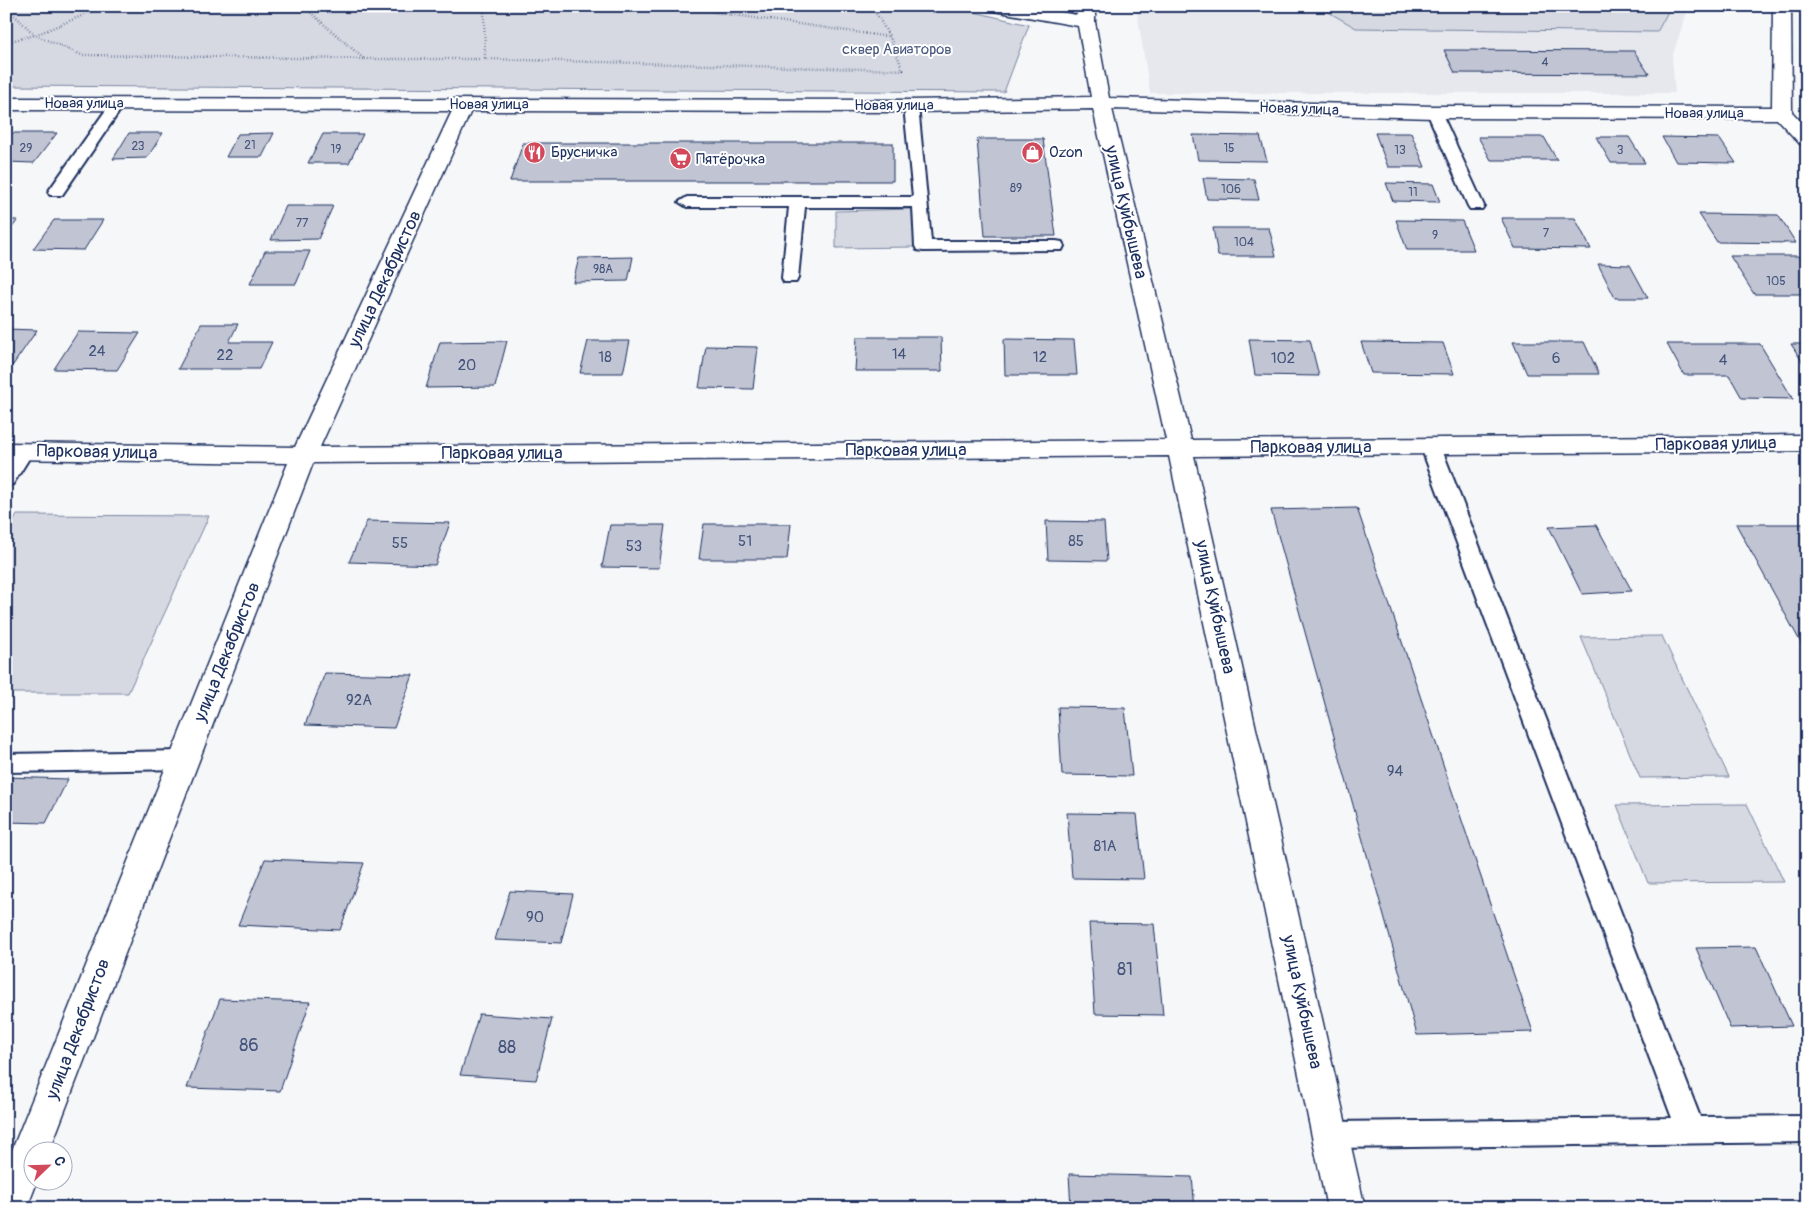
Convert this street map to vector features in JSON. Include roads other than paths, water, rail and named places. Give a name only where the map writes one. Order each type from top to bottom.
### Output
[{"type":"street","points":[[994,6],[1086,14]]},
{"type":"street","points":[[1782,6],[1782,113],[1807,140]]},
{"type":"street","name":"улица Куйбышева","points":[[1086,14],[1101,104],[1180,448],[1332,1135],[1346,1208]]},
{"type":"street","name":"Новая улица","points":[[6,104],[911,106],[1101,104],[1434,112],[1782,113]]},
{"type":"street","name":"улица Декабристов","points":[[8,1208],[15,1169],[184,760],[304,455],[465,104]]},
{"type":"street","name":"Парковая улица","points":[[15,451],[304,455],[1807,443]]},
{"type":"lane","points":[[56,192],[118,103]]},
{"type":"lane","points":[[911,106],[922,202],[923,246],[1056,246]]},
{"type":"lane","points":[[1434,112],[1476,206]]},
{"type":"lane","points":[[687,202],[922,202]]},
{"type":"lane","points":[[790,278],[797,202]]},
{"type":"lane","points":[[1431,447],[1690,1129]]},
{"type":"lane","points":[[6,480],[15,451]]},
{"type":"lane","points":[[6,763],[184,760]]},
{"type":"lane","points":[[1332,1135],[1807,1129]]},
{"type":"place","name":"Брусничка","points":[[535,152]]},
{"type":"place","name":"Ozon","points":[[1033,152]]},
{"type":"place","name":"Пятёрочка","points":[[680,159]]},
{"type":"park label","name":"сквер Авиаторов","points":[[897,49]]}]
